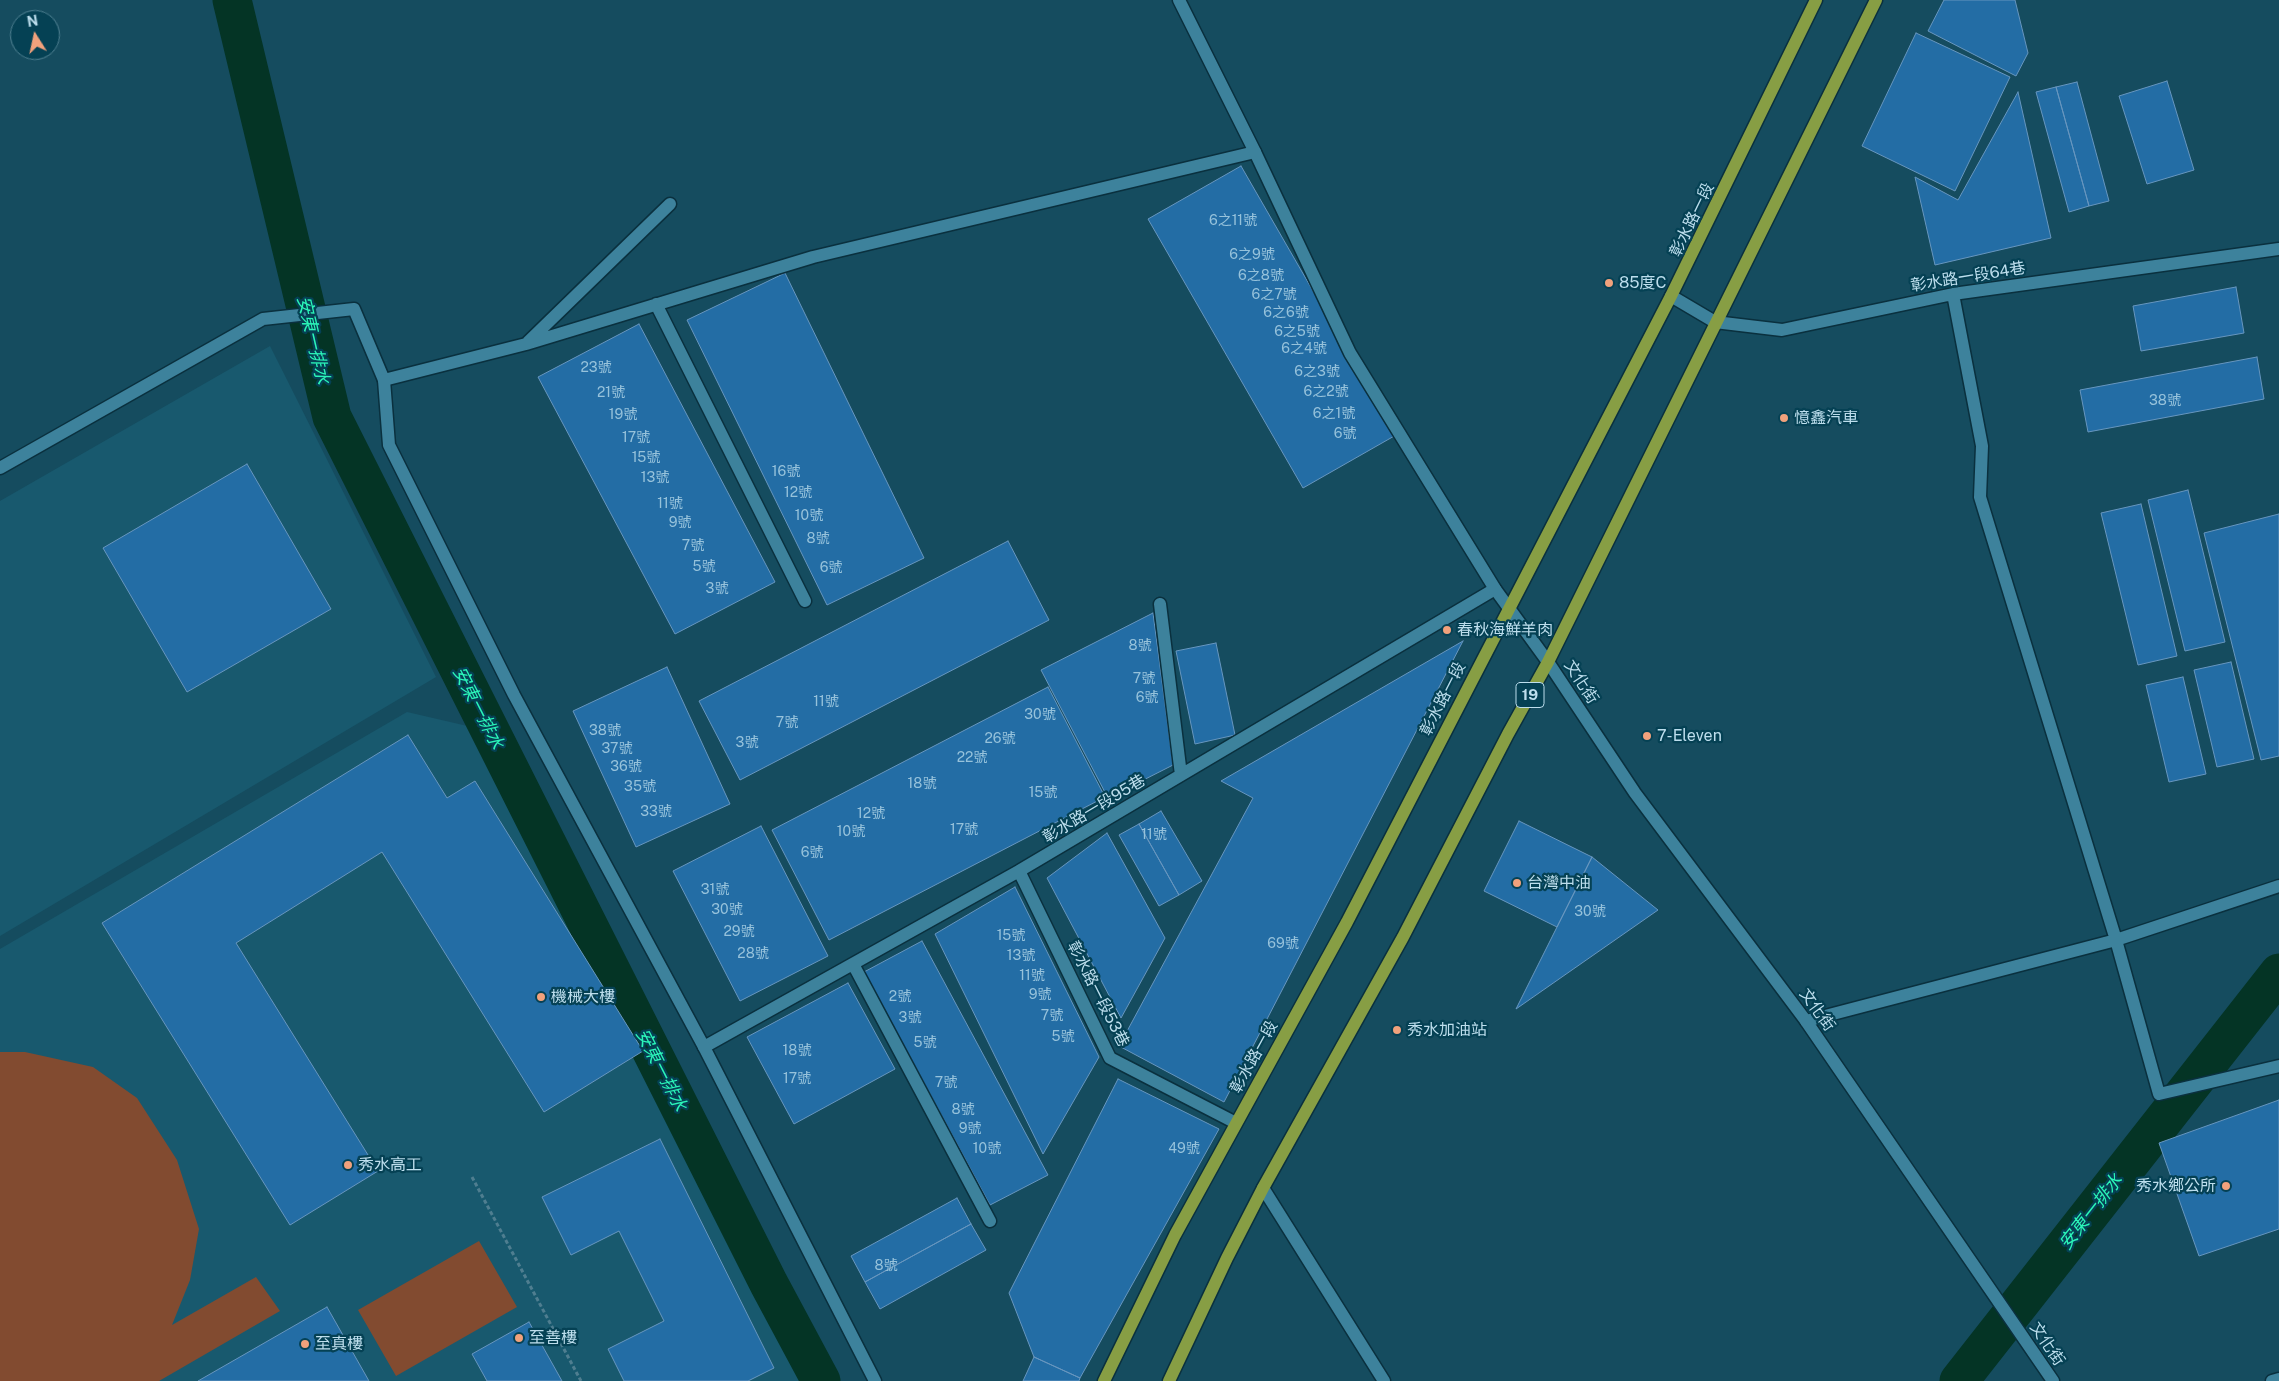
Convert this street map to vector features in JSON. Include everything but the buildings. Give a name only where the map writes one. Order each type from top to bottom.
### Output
[{"type":"main road","name":"彰水路一段","points":[[1104,1381],[1175,1235],[1347,922],[1671,296],[1816,0]]},
{"type":"main road","name":"19","points":[[1169,1381],[1227,1258],[1263,1188],[1403,937],[1508,734],[1548,662],[1876,0]]},
{"type":"street","name":"文化街","points":[[1180,0],[1255,152],[1350,353],[1494,589],[1548,662],[1634,793],[1806,1021],[2053,1381]]},
{"type":"street","points":[[384,380],[526,344],[813,257],[1255,152]]},
{"type":"street","points":[[526,344],[670,204]]},
{"type":"street","name":"彰水路一段64巷","points":[[1671,296],[1715,322],[1782,330],[1953,294],[2279,249]]},
{"type":"street","points":[[1953,294],[1982,446],[1980,497],[2116,940],[2159,1094],[2279,1066]]},
{"type":"street","points":[[656,304],[805,601]]},
{"type":"street","points":[[0,468],[262,319],[354,309],[384,380],[389,445],[514,695],[704,1047],[875,1381]]},
{"type":"street","name":"彰水路一段95巷","points":[[704,1047],[1019,871],[1494,589]]},
{"type":"street","points":[[1160,604],[1181,776]]},
{"type":"street","name":"彰水路一段53巷","points":[[1019,871],[1110,1058],[1236,1123]]},
{"type":"street","points":[[1806,1021],[2116,940],[2279,886]]},
{"type":"street","points":[[853,964],[990,1221]]},
{"type":"street","points":[[1263,1188],[1384,1381]]},
{"type":"street","points":[[2272,1381],[2279,1379]]},
{"type":"path","points":[[472,1177],[581,1381]]},
{"type":"shaded area","points":[[270,346],[436,677],[0,936],[0,501]]},
{"type":"shaded area","name":"秀水高工","points":[[407,712],[476,728],[806,1381],[0,1381],[0,949]]},
{"type":"shaded area","points":[[0,1052],[25,1052],[93,1067],[137,1098],[177,1160],[199,1229],[190,1280],[172,1325],[256,1277],[280,1311],[159,1381],[0,1381]]},
{"type":"shaded area","points":[[479,1241],[517,1307],[396,1376],[358,1310]]},
{"type":"waterway","name":"安東一排水","points":[[232,0],[332,417],[769,1284],[821,1381]]},
{"type":"waterway","name":"安東一排水","points":[[1959,1381],[2279,973]]},
{"type":"place","name":"85度C","points":[[1609,283]]},
{"type":"place","name":"憶鑫汽車","points":[[1784,418]]},
{"type":"place","name":"春秋海鮮羊肉","points":[[1447,630]]},
{"type":"place","name":"7-Eleven","points":[[1647,736]]},
{"type":"place","name":"台灣中油","points":[[1517,883]]},
{"type":"place","name":"機械大樓","points":[[541,997]]},
{"type":"place","name":"秀水加油站","points":[[1397,1030]]},
{"type":"place","name":"秀水高工","points":[[348,1165]]},
{"type":"place","name":"秀水鄉公所","points":[[2226,1186]]},
{"type":"place","name":"至善樓","points":[[519,1338]]},
{"type":"place","name":"至真樓","points":[[305,1344]]}]
